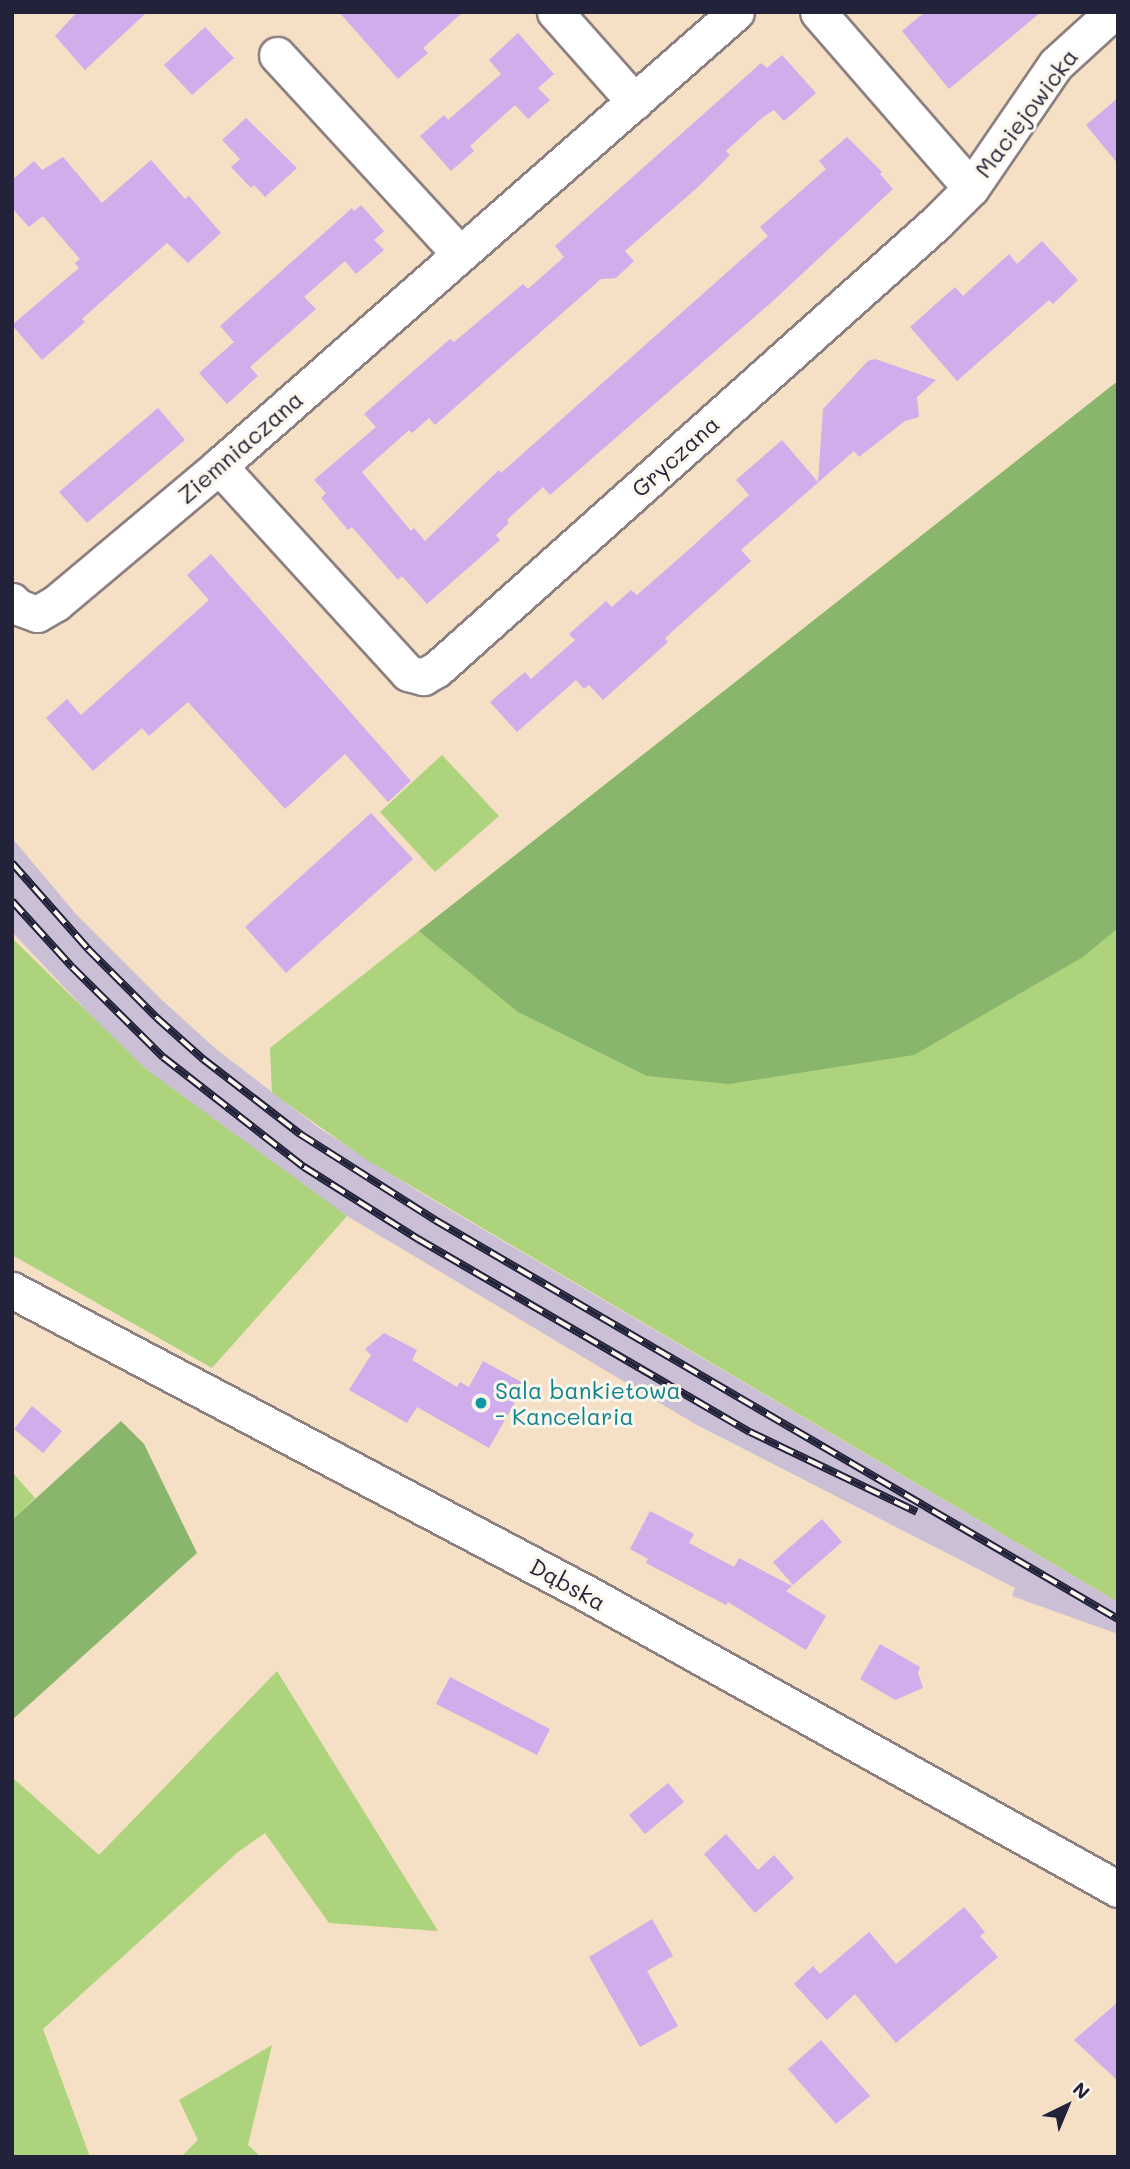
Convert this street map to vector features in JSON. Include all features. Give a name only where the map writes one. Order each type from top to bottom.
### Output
[{"type":"street","points":[[555,12],[635,102]]},
{"type":"street","name":"Ziemniaczana","points":[[12,601],[18,607],[37,614],[56,604],[219,466],[736,12]]},
{"type":"street","points":[[818,12],[971,188]]},
{"type":"street","name":"Maciejowicka","points":[[971,188],[1056,64],[1113,12]]},
{"type":"street","points":[[277,55],[460,254]]},
{"type":"street","name":"Gryczana","points":[[219,466],[408,673],[423,677],[437,669],[971,188]]},
{"type":"street","name":"Dąbska","points":[[12,1290],[586,1593],[1118,1889]]},
{"type":"shaded area","points":[[12,838],[76,914],[163,1001],[216,1049],[319,1128],[416,1190],[1118,1602],[1118,1634],[1012,1596],[1015,1588],[695,1424],[347,1216],[286,1175],[175,1094],[120,1046],[12,932]]},
{"type":"green space","points":[[1118,381],[1118,1602],[367,1160],[272,1093],[270,1048]]},
{"type":"green space","points":[[1118,381],[1118,928],[1083,957],[914,1055],[729,1084],[647,1076],[518,1012],[419,931]]},
{"type":"green space","points":[[442,755],[499,816],[435,872],[380,812]]},
{"type":"green space","points":[[12,938],[147,1070],[347,1216],[212,1368],[12,1255]]},
{"type":"green space","points":[[121,1421],[144,1444],[197,1553],[12,1720],[12,1520]]},
{"type":"green space","points":[[12,1472],[35,1498],[12,1520]]},
{"type":"green space","points":[[277,1671],[438,1931],[329,1923],[265,1833],[238,1852],[43,2029],[90,2157],[12,2157],[12,1777],[99,1855]]},
{"type":"green space","points":[[272,2045],[248,2145],[261,2157],[181,2157],[198,2140],[179,2100]]},
{"type":"building","points":[[77,12],[147,12],[85,70],[55,36]]},
{"type":"building","points":[[339,12],[463,12],[423,48],[428,53],[398,79]]},
{"type":"building","points":[[925,12],[1041,12],[949,89],[902,31]]},
{"type":"building","points":[[205,27],[234,58],[192,95],[164,65]]},
{"type":"building","points":[[518,33],[554,74],[538,88],[550,100],[528,119],[515,105],[470,146],[474,151],[451,171],[420,136],[444,115],[448,120],[501,74],[489,60]]},
{"type":"building","points":[[782,55],[816,93],[784,121],[774,110],[763,117],[726,151],[730,155],[699,186],[625,251],[634,261],[616,278],[601,279],[435,425],[429,418],[412,433],[409,430],[362,472],[411,531],[414,528],[425,541],[499,470],[501,473],[768,236],[760,227],[826,169],[819,161],[847,137],[882,172],[880,174],[893,189],[773,301],[550,495],[543,487],[507,520],[509,523],[496,535],[500,540],[427,604],[402,576],[398,580],[352,527],[348,530],[321,498],[326,493],[314,480],[376,427],[364,414],[450,339],[454,342],[523,284],[528,289],[564,257],[555,246],[761,63],[767,68]]},
{"type":"building","points":[[1118,98],[1118,164],[1086,125]]},
{"type":"building","points":[[246,118],[297,168],[265,197],[254,185],[251,188],[231,167],[240,159],[222,140]]},
{"type":"building","points":[[63,157],[102,203],[151,160],[185,199],[189,196],[221,233],[188,263],[167,243],[82,319],[85,322],[42,360],[12,325],[79,268],[75,263],[80,259],[43,216],[29,227],[12,208],[12,180],[34,161],[42,170]]},
{"type":"building","points":[[361,205],[384,231],[374,240],[384,250],[356,274],[345,261],[304,297],[316,309],[250,367],[258,376],[227,404],[199,373],[234,342],[220,326],[352,208],[354,211]]},
{"type":"building","points":[[1042,241],[1078,280],[1053,304],[1049,300],[957,381],[910,327],[955,287],[963,296],[1009,254],[1017,264]]},
{"type":"building","points":[[875,359],[936,380],[917,397],[919,417],[905,421],[859,457],[854,451],[741,550],[751,561],[665,638],[668,642],[603,700],[589,685],[584,689],[576,680],[517,732],[490,702],[525,672],[531,679],[575,640],[569,634],[606,601],[612,607],[631,590],[637,595],[685,553],[749,495],[736,480],[782,440],[818,482],[823,409],[868,361]]},
{"type":"building","points":[[158,408],[185,440],[87,523],[59,492]]},
{"type":"building","points":[[211,554],[411,781],[388,802],[345,754],[285,809],[188,702],[149,736],[142,728],[93,771],[46,718],[67,699],[81,715],[209,600],[187,575]]},
{"type":"building","points":[[371,813],[413,859],[286,973],[245,927]]},
{"type":"building","points":[[384,1333],[417,1350],[412,1360],[457,1387],[460,1382],[469,1387],[483,1361],[525,1384],[489,1448],[417,1407],[407,1423],[349,1390],[371,1355],[365,1349]]},
{"type":"building","points":[[32,1406],[62,1431],[43,1453],[14,1429]]},
{"type":"building","points":[[650,1511],[694,1534],[689,1543],[734,1567],[739,1558],[792,1586],[786,1591],[826,1616],[806,1650],[728,1602],[726,1605],[646,1563],[648,1559],[630,1549]]},
{"type":"building","points":[[822,1519],[842,1542],[793,1585],[773,1562]]},
{"type":"building","points":[[880,1644],[920,1667],[918,1673],[923,1688],[895,1700],[860,1679]]},
{"type":"building","points":[[450,1677],[550,1729],[537,1755],[436,1704]]},
{"type":"building","points":[[668,1783],[684,1802],[645,1834],[629,1815]]},
{"type":"building","points":[[726,1834],[758,1870],[774,1855],[794,1878],[755,1913],[704,1854]]},
{"type":"building","points":[[964,1907],[985,1932],[980,1936],[998,1957],[896,2043],[855,1994],[827,2020],[794,1984],[813,1966],[820,1974],[869,1932],[896,1964]]},
{"type":"building","points":[[652,1919],[673,1956],[647,1971],[678,2026],[640,2047],[589,1957]]},
{"type":"building","points":[[1118,2002],[1118,2081],[1074,2040]]},
{"type":"building","points":[[821,2040],[870,2096],[836,2124],[788,2069]]},
{"type":"railway","points":[[12,863],[88,949],[157,1018],[203,1059],[300,1134],[435,1220],[1118,1619]]},
{"type":"railway","points":[[12,901],[72,967],[163,1057],[304,1167],[418,1239],[750,1432],[917,1512]]},
{"type":"place","name":"Sala bankietowa - Kancelaria","points":[[481,1403]]}]
